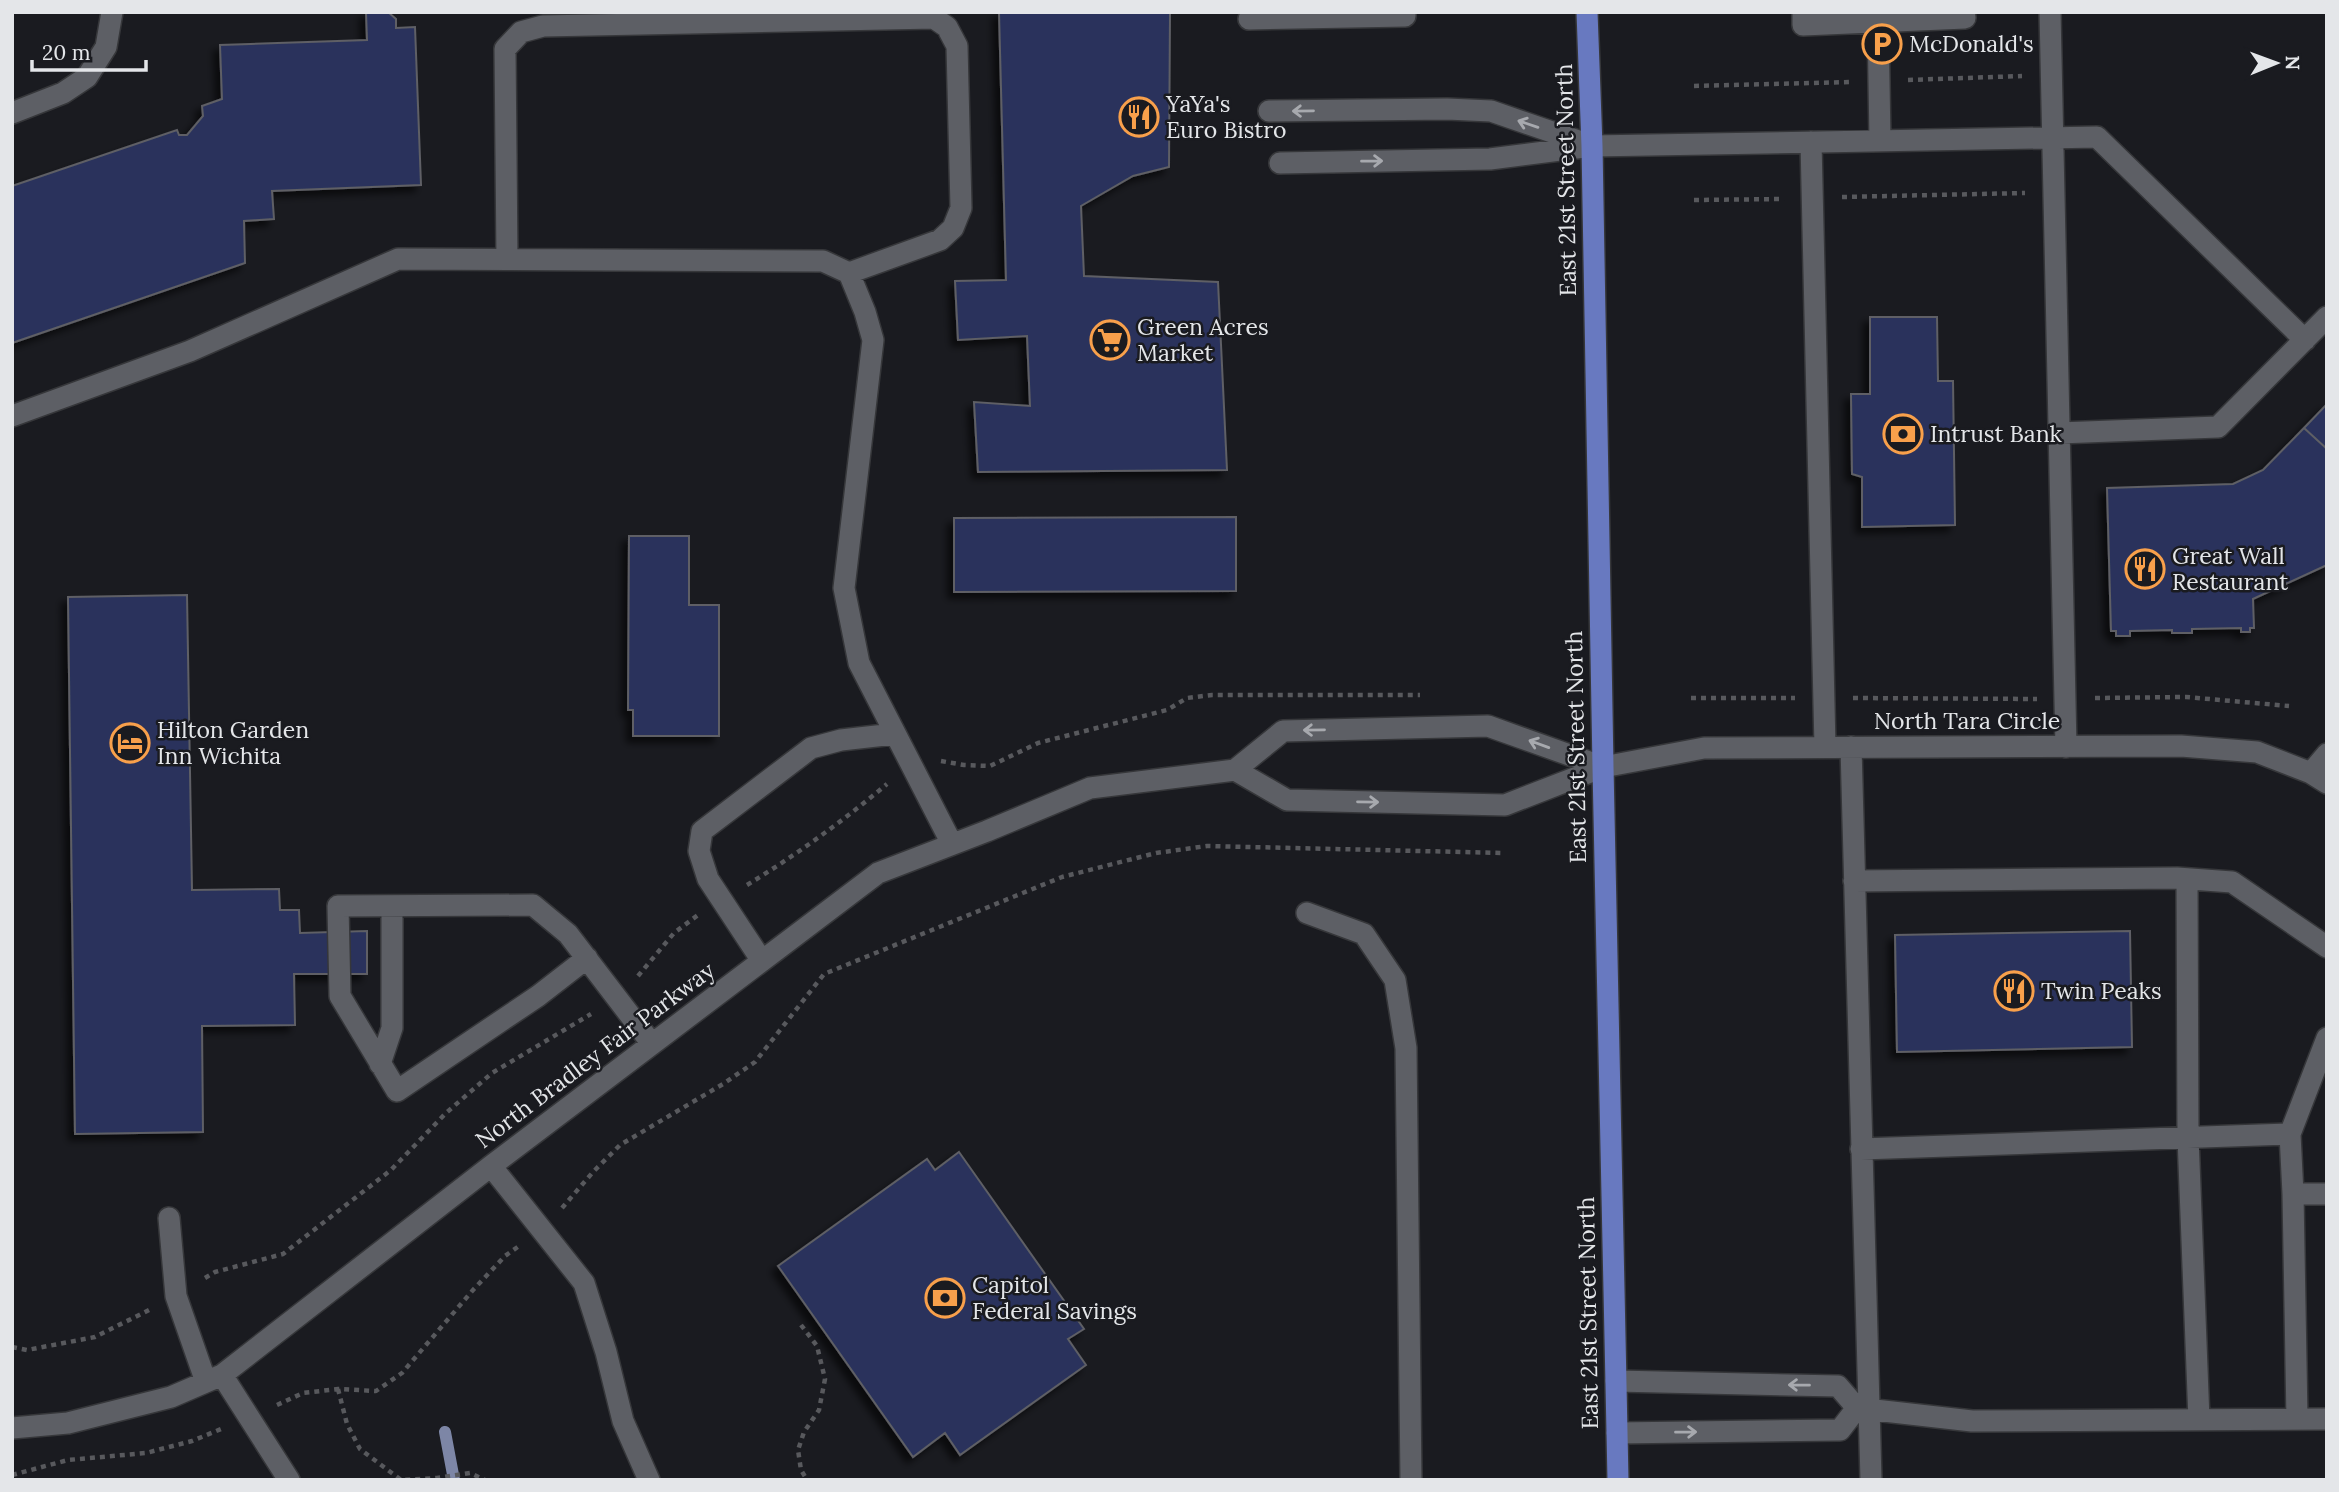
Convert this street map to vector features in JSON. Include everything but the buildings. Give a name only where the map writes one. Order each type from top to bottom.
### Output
[{"type":"main road","name":"East 21st Street North","points":[[1587,12],[1592,146],[1618,1480]]},
{"type":"street","points":[[12,113],[63,93],[87,77],[106,47],[112,12]]},
{"type":"street","points":[[1249,19],[1405,16],[1405,12]]},
{"type":"street","points":[[1803,12],[1803,25],[1965,18],[1964,12]]},
{"type":"street","points":[[2050,12],[2066,747]]},
{"type":"street","points":[[507,259],[505,49],[522,32],[543,26],[933,18],[947,27],[957,46],[961,208],[953,228],[940,240],[849,273]]},
{"type":"street","points":[[1878,22],[1880,141]]},
{"type":"street","points":[[1269,111],[1491,111],[1592,146]]},
{"type":"street","points":[[1280,163],[1490,159],[1592,146],[2098,137],[2305,340]]},
{"type":"street","points":[[1811,142],[1825,747]]},
{"type":"street","points":[[12,416],[190,351],[398,259],[824,261],[849,273],[873,340],[844,588],[859,663],[952,844]]},
{"type":"street","points":[[2059,433],[2218,427],[2327,317]]},
{"type":"street","points":[[1488,726],[1603,767],[1506,805],[1287,800],[1235,770],[1283,731],[1488,726]]},
{"type":"street","points":[[762,961],[708,879],[699,851],[702,831],[811,748],[841,740],[894,734]]},
{"type":"street","name":"North Tara Circle","points":[[1603,767],[1704,748],[2181,746],[2257,752],[2319,778]]},
{"type":"street","points":[[1851,747],[1861,1149],[1863,1409],[1871,1480]]},
{"type":"street","points":[[2319,778],[2327,754]]},
{"type":"street","name":"North Bradley Fair Parkway","points":[[12,1428],[68,1423],[171,1397],[214,1378],[878,873],[1090,788],[1235,770]]},
{"type":"street","points":[[1854,881],[2187,879],[2232,882],[2327,947]]},
{"type":"street","points":[[2187,879],[2188,1137],[2199,1420]]},
{"type":"street","points":[[587,958],[538,996],[397,1091],[340,996],[338,906],[534,905],[568,934],[587,958],[652,1044]]},
{"type":"street","points":[[380,1064],[392,1028],[392,906]]},
{"type":"street","points":[[1307,914],[1364,934],[1395,980],[1406,1048],[1411,1480]]},
{"type":"street","points":[[2297,1419],[2290,1134],[2327,1038]]},
{"type":"street","points":[[1861,1149],[2290,1134]]},
{"type":"street","points":[[491,1167],[584,1283],[606,1352],[623,1422],[649,1480]]},
{"type":"street","points":[[2293,1194],[2327,1194]]},
{"type":"street","points":[[169,1218],[176,1296],[214,1378],[250,1418],[289,1480]]},
{"type":"street","points":[[1616,1381],[1838,1386],[1863,1409],[1972,1421],[2327,1419]]},
{"type":"street","points":[[1618,1433],[1840,1430],[1863,1409]]},
{"type":"path","points":[[1694,201],[2035,192]]},
{"type":"path","points":[[1691,698],[2186,697],[2289,706]]},
{"type":"path","points":[[12,1475],[68,1460],[146,1453],[192,1441],[303,1394],[338,1389],[376,1391],[402,1373],[505,1255],[543,1230],[620,1145],[755,1062],[824,974],[1062,877],[1156,853],[1207,846],[1505,853]]},
{"type":"path","points":[[12,1347],[27,1350],[95,1337],[176,1296]]},
{"type":"path","points":[[801,1325],[817,1346],[825,1379],[819,1410],[804,1432],[798,1450],[801,1469],[807,1480]]},
{"type":"path","points":[[338,1389],[347,1424],[360,1449],[401,1480],[470,1473],[485,1480]]},
{"type":"waterway","points":[[445,1432],[454,1480]]},
{"type":"place","name":"McDonald's","points":[[1882,44]]},
{"type":"place","name":"YaYa's Euro Bistro","points":[[1139,117]]},
{"type":"place","name":"Green Acres Market","points":[[1110,340]]},
{"type":"place","name":"Intrust Bank","points":[[1903,434]]},
{"type":"place","name":"Great Wall Restaurant","points":[[2145,569]]},
{"type":"place","name":"Hilton Garden Inn Wichita","points":[[130,743]]},
{"type":"place","name":"Twin Peaks","points":[[2014,991]]},
{"type":"place","name":"Capitol Federal Savings","points":[[945,1298]]}]
